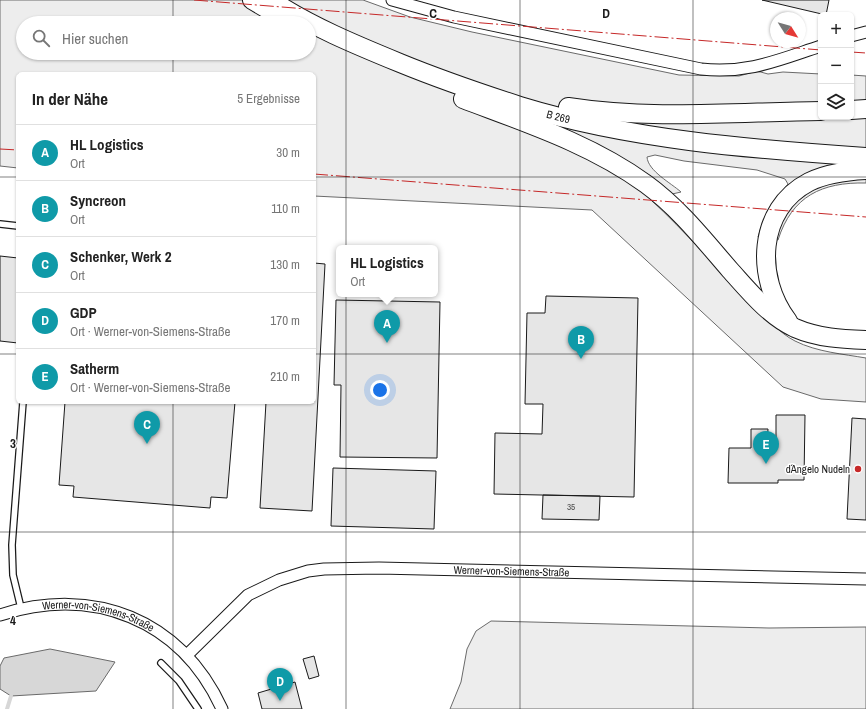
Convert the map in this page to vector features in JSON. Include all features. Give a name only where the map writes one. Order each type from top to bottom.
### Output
[{"type":"main road","points":[[252,0],[280,16]]},
{"type":"main road","name":"B 269","points":[[271,0],[302,16]]},
{"type":"main road","name":"B 269","points":[[316,24],[361,47],[445,86],[521,106],[621,129],[732,146],[866,157]]},
{"type":"main road","points":[[316,36],[356,56],[445,86],[525,116],[567,128],[618,138],[731,154],[866,165]]},
{"type":"main road","points":[[445,86],[523,100],[614,113],[656,114],[818,111]]},
{"type":"main road","points":[[445,86],[600,154],[625,170],[666,200],[688,222],[755,298],[776,316],[794,328],[828,338],[866,340]]},
{"type":"main road","points":[[854,110],[866,109]]},
{"type":"main road","points":[[794,328],[777,301],[768,273],[766,238],[772,222],[793,195],[809,183],[828,175],[866,170]]},
{"type":"street","points":[[392,0],[454,17],[701,69],[728,71],[748,69],[818,47]]},
{"type":"street","points":[[854,35],[866,32]]},
{"type":"street","name":"Werner-von-Siemens-Straße","points":[[187,655],[248,595],[279,580],[308,571],[324,569],[379,568],[866,579]]},
{"type":"street","name":"Werner-von-Siemens-Straße","points":[[0,615],[21,608],[48,604],[73,604],[111,610],[146,624],[168,638],[187,655],[203,674],[222,709]]},
{"type":"lane","points":[[0,224],[16,226]]},
{"type":"lane","points":[[21,608],[13,575],[12,545],[23,404]]},
{"type":"lane","points":[[161,662],[179,681],[198,709]]},
{"type":"shaded area","points":[[0,0],[363,0],[410,17],[472,32],[679,75],[739,76],[757,71],[768,74],[783,72],[818,74],[818,120],[854,120],[854,75],[866,76],[866,183],[836,185],[823,189],[800,202],[791,212],[778,240],[758,237],[770,208],[788,184],[785,179],[757,170],[684,161],[655,155],[647,157],[651,167],[681,192],[650,199],[767,319],[789,338],[803,345],[830,352],[866,358],[866,402],[821,399],[783,387],[592,210],[316,196],[316,72],[16,72],[16,168],[0,166]]},
{"type":"shaded area","points":[[491,621],[769,628],[866,627],[866,709],[450,709],[461,682],[467,649],[476,631]]},
{"type":"shaded area","points":[[50,649],[115,662],[96,691],[11,696],[0,689],[0,666],[4,658]]},
{"type":"building","points":[[762,0],[829,0],[827,12],[818,13]]},
{"type":"building","points":[[0,256],[16,258],[16,343],[0,341]]},
{"type":"building","points":[[316,263],[325,264],[312,511],[260,508],[266,404],[316,404]]},
{"type":"building","points":[[546,296],[638,298],[634,497],[494,494],[495,433],[542,434],[543,404],[525,404],[527,313],[545,313]]},
{"type":"building","points":[[336,300],[440,302],[437,458],[340,457],[341,385],[334,385]]},
{"type":"building","points":[[65,404],[235,404],[227,498],[211,497],[210,508],[73,497],[74,486],[59,485]]},
{"type":"building","points":[[776,415],[805,415],[804,480],[778,480],[778,483],[728,483],[729,448],[751,448],[751,429],[768,429],[767,445],[776,445]]},
{"type":"building","name":"d´Angelo Nudeln","points":[[852,418],[866,419],[866,520],[847,519]]},
{"type":"building","points":[[333,468],[436,471],[434,529],[331,526]]},
{"type":"building","points":[[543,495],[600,496],[599,520],[542,519]]},
{"type":"building","points":[[314,656],[319,676],[309,679],[303,659]]},
{"type":"building","points":[[295,682],[302,709],[262,709],[258,693]]},
{"type":"waterway","points":[[7,709],[11,696]]},
{"type":"power","points":[[194,0],[818,50]]},
{"type":"power","points":[[854,52],[866,53]]},
{"type":"power","points":[[0,149],[16,150]]},
{"type":"power","points":[[316,174],[866,217]]},
{"type":"place","name":"HL Logistics","points":[[387,343]]},
{"type":"place","name":"Syncreon","points":[[581,359]]},
{"type":"place","name":"Schenker, Werk 2","points":[[147,444]]},
{"type":"place","name":"Satherm","points":[[766,464]]},
{"type":"place","name":"d´Angelo Nudeln","points":[[858,469]]},
{"type":"place","name":"GDP","points":[[280,701]]}]
